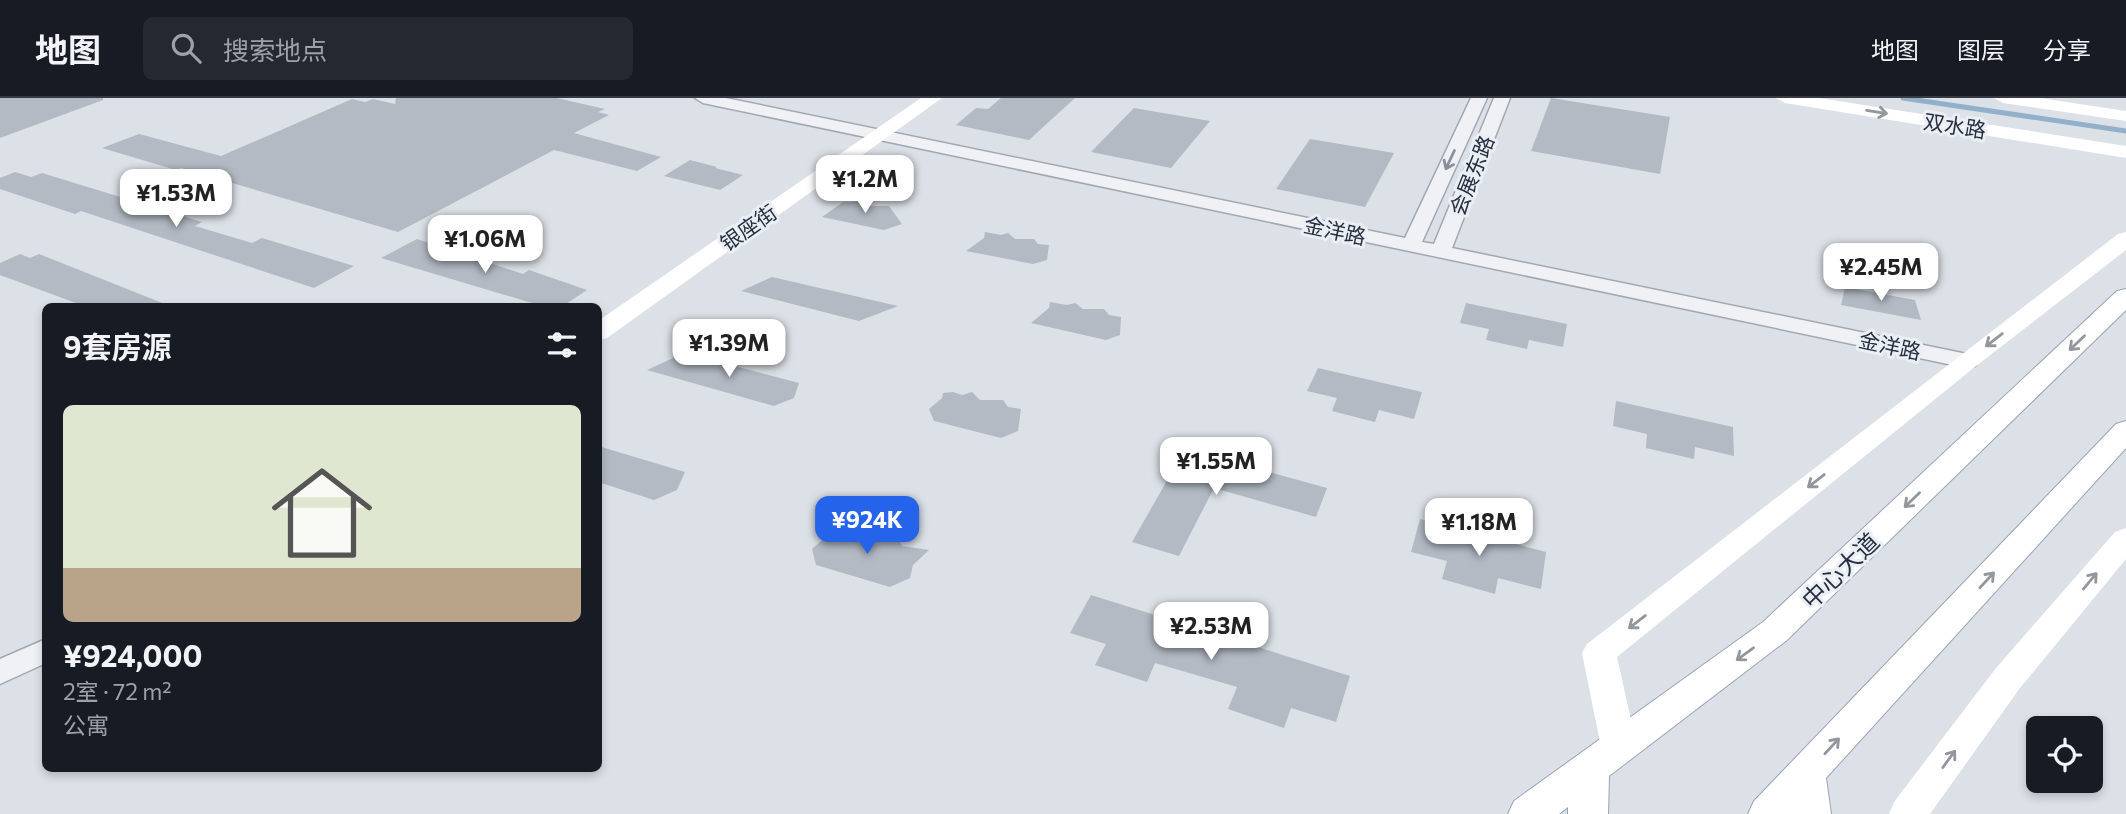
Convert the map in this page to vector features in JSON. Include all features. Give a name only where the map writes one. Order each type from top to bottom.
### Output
[{"type":"main road","name":"银座街","points":[[602,330],[872,133],[910,98]]},
{"type":"main road","name":"银座街","points":[[602,310],[872,133],[933,98]]},
{"type":"main road","name":"双水路","points":[[1785,98],[2126,152]]},
{"type":"main road","name":"双水路","points":[[2003,98],[2126,116]]},
{"type":"main road","points":[[2092,147],[2126,159]]},
{"type":"main road","points":[[1588,814],[1604,758],[1599,653],[1967,361],[2126,239]]},
{"type":"main road","name":"中心大道","points":[[1528,814],[1775,631],[2126,296]]},
{"type":"main road","points":[[1768,814],[2126,430]]},
{"type":"main road","points":[[1908,814],[2008,678],[2126,539]]},
{"type":"main road","points":[[1806,774],[1811,814]]},
{"type":"street","name":"金洋路","points":[[703,98],[1967,361]]},
{"type":"street","name":"会展东路","points":[[1411,246],[1479,98]]},
{"type":"street","name":"会展东路","points":[[1441,252],[1502,98]]},
{"type":"street","points":[[0,671],[42,652]]},
{"type":"building","points":[[0,98],[103,98],[103,100],[0,138]]},
{"type":"building","points":[[396,98],[557,98],[605,109],[598,112],[609,115],[574,133],[661,157],[637,171],[554,150],[398,232],[181,168],[176,170],[102,148],[139,134],[221,156],[352,99],[365,102],[373,99],[395,104]]},
{"type":"building","points":[[1001,98],[1075,98],[1029,140],[956,125],[976,108],[988,109]]},
{"type":"building","points":[[1551,98],[1670,117],[1660,174],[1531,151]]},
{"type":"building","points":[[1134,108],[1210,121],[1171,168],[1091,152]]},
{"type":"building","points":[[1310,139],[1394,153],[1365,207],[1276,189]]},
{"type":"building","points":[[690,160],[743,175],[720,190],[664,176]]},
{"type":"building","points":[[15,172],[31,177],[42,173],[202,222],[195,226],[252,243],[262,238],[354,266],[314,288],[81,211],[75,214],[0,189],[0,178]]},
{"type":"building","points":[[865,201],[871,206],[889,206],[902,224],[884,230],[822,217],[843,202]]},
{"type":"building","points":[[985,232],[1001,235],[1008,233],[1015,239],[1034,239],[1038,244],[1049,245],[1047,260],[1033,264],[966,251],[984,238]]},
{"type":"building","points":[[417,239],[523,274],[529,270],[587,290],[568,303],[532,303],[381,258]]},
{"type":"building","points":[[20,254],[30,258],[39,254],[162,303],[76,303],[0,275],[0,263]]},
{"type":"building","points":[[772,277],[898,306],[859,321],[741,291]]},
{"type":"building","points":[[1845,287],[1915,300],[1921,320],[1841,305]]},
{"type":"building","points":[[1050,302],[1067,305],[1075,303],[1083,309],[1104,309],[1109,315],[1121,317],[1120,335],[1106,340],[1031,323],[1049,308]]},
{"type":"building","points":[[1466,303],[1567,324],[1563,347],[1529,340],[1527,349],[1486,340],[1489,329],[1460,323]]},
{"type":"building","points":[[684,353],[799,383],[794,398],[774,406],[647,370]]},
{"type":"building","points":[[1318,368],[1422,392],[1414,419],[1379,410],[1375,422],[1332,411],[1337,398],[1307,391]]},
{"type":"building","points":[[972,392],[980,400],[1003,400],[1008,407],[1021,409],[1018,431],[1001,438],[934,421],[929,409],[942,398],[943,393],[962,395]]},
{"type":"building","points":[[1616,401],[1733,427],[1734,456],[1695,447],[1694,459],[1646,448],[1647,434],[1613,426]]},
{"type":"building","points":[[602,447],[685,472],[677,490],[654,500],[602,483]]},
{"type":"building","points":[[1185,449],[1327,488],[1316,517],[1214,488],[1179,556],[1132,542]]},
{"type":"building","points":[[1420,519],[1546,552],[1541,589],[1498,578],[1495,594],[1442,579],[1447,561],[1411,552]]},
{"type":"building","points":[[863,526],[871,536],[897,536],[902,546],[929,550],[913,565],[910,578],[890,587],[816,565],[812,549],[828,535],[830,527],[852,530]]},
{"type":"building","points":[[1091,595],[1350,676],[1336,722],[1291,708],[1284,728],[1228,709],[1237,687],[1155,663],[1147,682],[1095,665],[1106,644],[1070,633]]},
{"type":"waterway","points":[[1903,98],[2126,131]]}]
